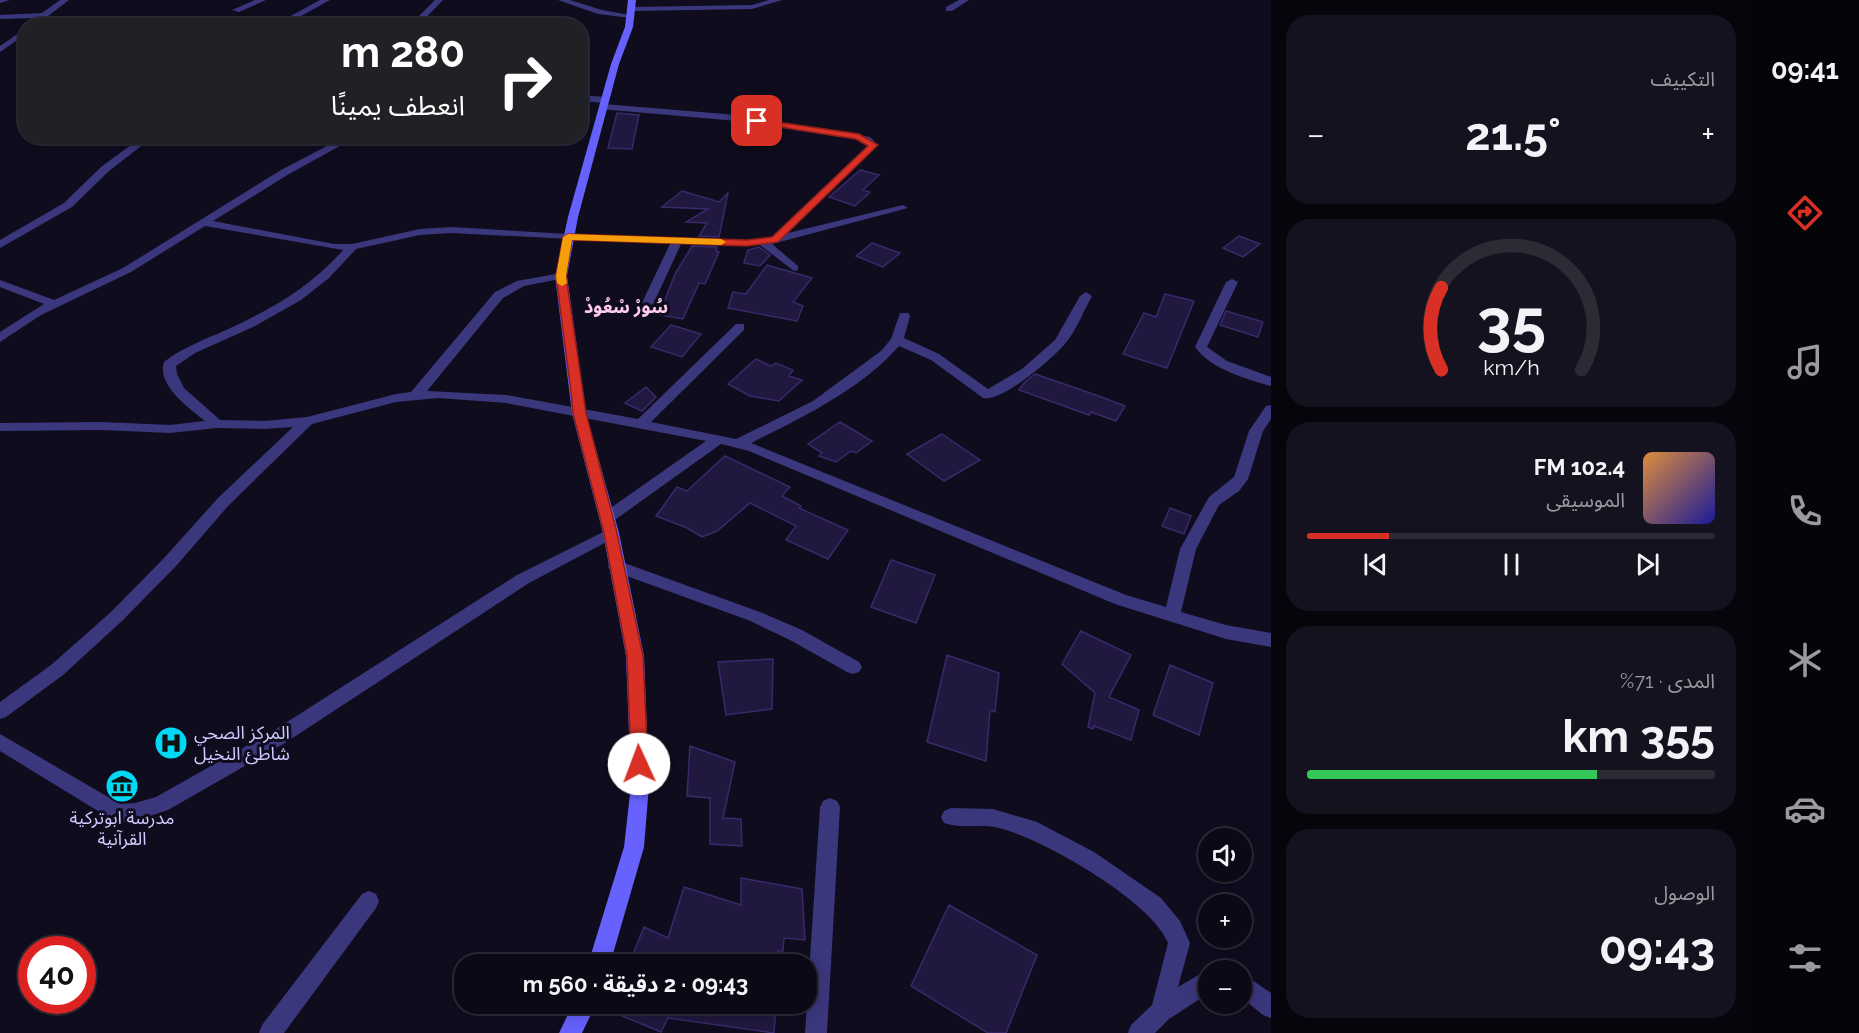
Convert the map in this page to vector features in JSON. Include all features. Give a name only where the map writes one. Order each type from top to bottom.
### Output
[{"type":"street","points":[[0,1],[6,0]]},
{"type":"street","points":[[40,18],[65,0]]},
{"type":"street","points":[[236,10],[262,0]]},
{"type":"street","points":[[291,18],[326,0]]},
{"type":"street","points":[[421,18],[439,0]]},
{"type":"street","points":[[562,0],[601,12],[632,9],[752,7],[778,0]]},
{"type":"street","points":[[949,9],[965,0]]},
{"type":"street","points":[[602,954],[634,847],[640,785],[635,656],[609,526],[579,413],[561,276],[568,237],[632,9]]},
{"type":"street","points":[[0,17],[44,15]]},
{"type":"street","points":[[0,50],[18,36]]},
{"type":"street","points":[[588,100],[737,118],[859,137],[871,142],[873,145],[769,241]]},
{"type":"street","points":[[0,245],[68,205],[105,169],[139,144]]},
{"type":"street","points":[[0,338],[37,312],[127,270],[285,172],[339,144]]},
{"type":"street","points":[[206,223],[334,247],[352,247],[434,230],[676,242],[769,241],[903,208]]},
{"type":"street","points":[[769,241],[794,268]]},
{"type":"street","points":[[645,309],[676,242]]},
{"type":"street","points":[[218,424],[177,387],[169,373],[169,365],[191,350],[286,306],[319,283],[352,247]]},
{"type":"street","points":[[417,394],[499,295],[521,283],[561,276]]},
{"type":"street","points":[[1232,282],[1201,347],[1214,358],[1271,382]]},
{"type":"street","points":[[0,283],[54,304]]},
{"type":"street","points":[[897,340],[935,357],[988,395],[1027,372],[1060,342],[1086,296]]},
{"type":"street","points":[[737,444],[818,404],[885,354],[897,340],[904,316]]},
{"type":"street","points":[[640,424],[740,327]]},
{"type":"street","points":[[0,427],[90,426],[170,429],[218,424],[264,425],[307,421],[417,394],[506,399],[737,444],[838,482],[1084,586],[1172,617],[1226,632],[1271,640]]},
{"type":"street","points":[[1172,617],[1186,559],[1194,538],[1214,501],[1241,479],[1256,432],[1271,409]]},
{"type":"street","points":[[0,712],[57,670],[117,616],[171,561],[223,502],[307,421]]},
{"type":"street","points":[[0,742],[118,813],[135,812],[161,804],[279,737],[609,526],[719,439]]},
{"type":"street","points":[[616,566],[754,616],[796,635],[853,667]]},
{"type":"street","points":[[816,1033],[830,807]]},
{"type":"street","points":[[951,817],[993,818],[1030,828],[1087,859],[1154,904],[1173,928],[1179,943],[1161,1011]]},
{"type":"street","points":[[270,1033],[369,900]]},
{"type":"street","points":[[1139,1033],[1161,1011],[1198,987]]},
{"type":"street","points":[[1252,992],[1271,1006]]},
{"type":"street","points":[[570,1033],[580,1014]]},
{"type":"building","points":[[617,113],[639,115],[632,149],[608,148]]},
{"type":"building","points":[[860,170],[879,175],[863,190],[870,192],[855,206],[829,197]]},
{"type":"building","points":[[682,191],[719,202],[728,193],[719,237],[699,236],[707,223],[686,222],[708,209],[662,207]]},
{"type":"building","points":[[1239,236],[1260,244],[1243,257],[1223,248]]},
{"type":"building","points":[[872,243],[900,253],[883,267],[856,256]]},
{"type":"building","points":[[692,246],[717,247],[716,251],[719,252],[705,284],[699,283],[683,319],[659,315],[675,274]]},
{"type":"building","points":[[759,247],[770,255],[760,266],[744,263],[748,250]]},
{"type":"building","points":[[767,265],[812,278],[793,302],[803,306],[797,321],[728,308],[733,292],[746,294]]},
{"type":"building","points":[[1165,294],[1194,301],[1167,368],[1123,354],[1144,313],[1156,317]]},
{"type":"building","points":[[1226,311],[1263,322],[1258,337],[1220,325]]},
{"type":"building","points":[[671,325],[701,334],[682,357],[651,347]]},
{"type":"building","points":[[756,359],[771,366],[776,363],[793,370],[789,376],[802,380],[779,401],[750,396],[728,384]]},
{"type":"building","points":[[1035,374],[1125,406],[1116,421],[1091,412],[1089,415],[1019,390]]},
{"type":"building","points":[[646,387],[656,397],[642,411],[625,403]]},
{"type":"building","points":[[840,422],[872,441],[856,453],[851,451],[836,462],[819,456],[822,453],[808,444]]},
{"type":"building","points":[[942,434],[980,460],[944,481],[907,454]]},
{"type":"building","points":[[725,456],[790,487],[782,496],[801,506],[799,508],[848,530],[828,559],[786,540],[796,526],[750,503],[717,531],[702,537],[687,528],[656,516],[677,487],[687,491]]},
{"type":"building","points":[[1170,508],[1191,516],[1184,534],[1162,526]]},
{"type":"building","points":[[891,560],[935,575],[916,623],[871,607]]},
{"type":"building","points":[[1081,631],[1131,655],[1109,697],[1139,710],[1131,740],[1094,726],[1093,729],[1088,727],[1095,693],[1062,664]]},
{"type":"building","points":[[947,655],[999,673],[995,712],[990,710],[986,761],[927,742]]},
{"type":"building","points":[[773,659],[772,709],[726,715],[718,662]]},
{"type":"building","points":[[1170,665],[1213,683],[1199,735],[1153,715]]},
{"type":"building","points":[[690,746],[735,762],[723,818],[741,819],[742,846],[710,844],[710,798],[687,796]]},
{"type":"building","points":[[741,878],[802,889],[805,940],[784,938],[783,951],[778,951],[778,954],[633,954],[644,927],[668,938],[684,887],[741,905]]},
{"type":"building","points":[[949,905],[1037,955],[1006,1033],[988,1033],[911,986]]},
{"type":"building","points":[[617,1014],[775,1014],[774,1033],[668,1018],[661,1032]]},
{"type":"slow traffic","points":[[562,283],[561,276],[568,237],[721,242]]},
{"type":"place","name":"المركز الصحي شاطئ النخيل","points":[[171,743]]},
{"type":"place","name":"مدرسة ابوتركية القرآنية","points":[[122,786]]},
{"type":"district","name":"سُورْ سْعُودْ","points":[[626,307]]},
{"type":"route","points":[[639,764],[635,656],[610,533],[579,413],[561,276],[568,237],[676,242],[747,243],[775,240],[873,145],[867,139],[859,137],[757,121]]}]
